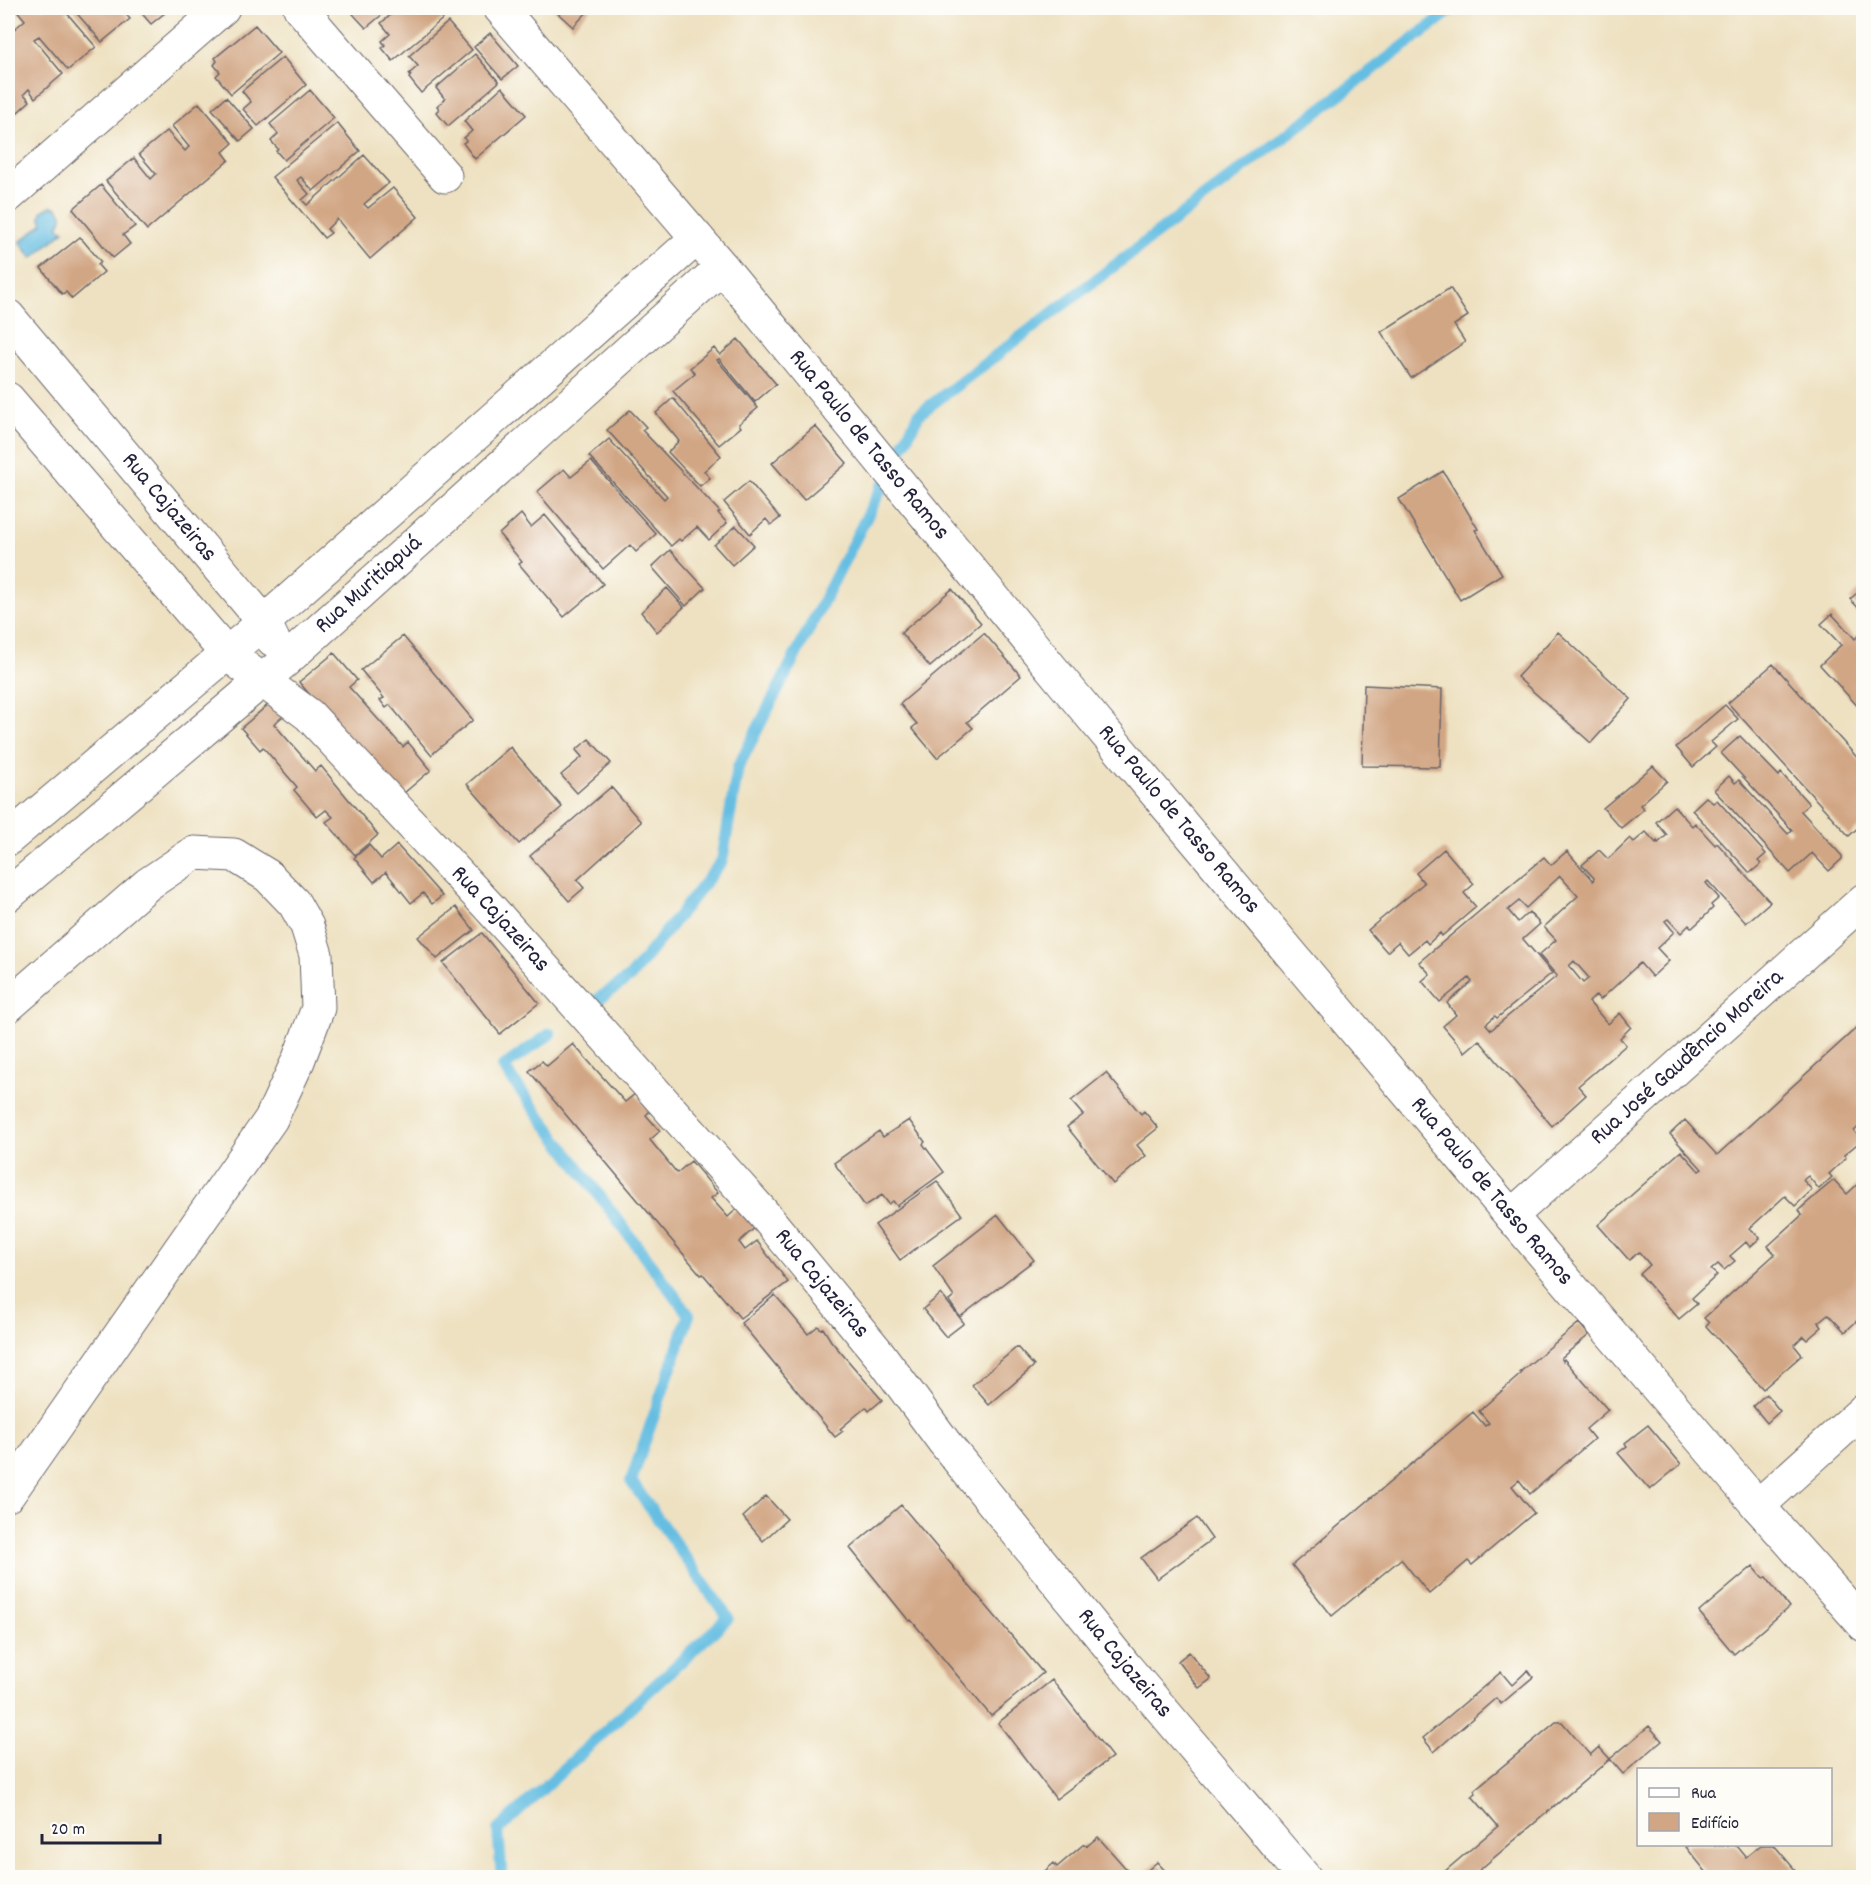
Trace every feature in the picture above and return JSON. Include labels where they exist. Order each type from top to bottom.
[{"type":"street","points":[[8,196],[223,8]]},
{"type":"street","points":[[300,8],[445,176]]},
{"type":"street","name":"Rua Paulo de Tasso Ramos","points":[[500,8],[697,237],[1066,686],[1511,1216],[1758,1506],[1863,1625]]},
{"type":"street","name":"Rua Muritiapuá","points":[[8,839],[264,622],[697,237]]},
{"type":"street","name":"Rua Muritiapuá","points":[[8,895],[273,671],[722,267]]},
{"type":"street","name":"Rua Cajazeiras","points":[[8,316],[264,622],[273,671],[309,715],[490,908],[762,1212],[879,1354],[944,1442],[1125,1666],[1305,1878]]},
{"type":"street","name":"Rua Cajazeiras","points":[[8,399],[227,654],[273,671]]},
{"type":"street","points":[[8,1006],[148,884],[194,854],[234,855],[268,876],[294,903],[307,926],[316,955],[318,1008],[298,1061],[271,1119],[8,1495]]},
{"type":"street","name":"Rua José Gaudêncio Moreira","points":[[1511,1216],[1863,900]]},
{"type":"street","points":[[1758,1506],[1863,1410]]},
{"type":"water","points":[[51,206],[62,213],[58,226],[64,231],[32,258],[20,242],[43,223],[42,211]]},
{"type":"building","points":[[15,8],[71,8],[66,12],[96,47],[68,70],[39,36],[34,39],[63,74],[35,98],[29,89],[24,94],[30,101],[8,121],[8,30],[10,33],[25,20]]},
{"type":"building","points":[[72,8],[120,8],[130,19],[102,42]]},
{"type":"building","points":[[137,8],[171,8],[151,24]]},
{"type":"building","points":[[356,8],[390,8],[366,28],[353,14]]},
{"type":"building","points":[[399,8],[436,8],[445,17],[393,61],[382,48],[385,45],[382,41],[390,34],[381,23]]},
{"type":"building","points":[[552,8],[591,8],[573,27]]},
{"type":"building","points":[[448,22],[472,50],[421,93],[409,78],[411,75],[409,74],[418,66],[409,56]]},
{"type":"building","points":[[255,25],[279,53],[231,94],[216,76],[220,72],[214,65],[217,61],[215,58]]},
{"type":"building","points":[[490,33],[518,66],[502,79],[474,47]]},
{"type":"building","points":[[475,54],[499,82],[448,126],[436,112],[439,109],[437,106],[445,99],[436,88]]},
{"type":"building","points":[[283,57],[306,85],[258,126],[243,109],[251,102],[242,91]]},
{"type":"building","points":[[502,87],[526,115],[475,159],[463,143],[466,141],[464,138],[472,131],[464,121]]},
{"type":"building","points":[[310,90],[334,118],[284,160],[271,141],[278,134],[270,124]]},
{"type":"building","points":[[226,97],[254,129],[240,141],[212,109]]},
{"type":"building","points":[[199,103],[233,143],[223,152],[229,160],[147,230],[106,181],[134,158],[151,179],[156,174],[139,154],[167,131],[185,151],[189,147],[172,126]]},
{"type":"building","points":[[337,123],[360,151],[313,191],[301,177],[297,180],[309,194],[302,200],[307,205],[364,155],[389,183],[364,204],[368,208],[393,188],[418,217],[370,259],[337,219],[327,229],[331,233],[324,238],[272,177]]},
{"type":"building","points":[[101,185],[135,226],[123,235],[130,244],[113,258],[73,209]]},
{"type":"building","points":[[80,237],[101,262],[98,265],[104,272],[72,299],[66,292],[62,294],[41,268]]},
{"type":"building","points":[[1450,288],[1468,316],[1454,325],[1465,342],[1411,378],[1381,332]]},
{"type":"building","points":[[738,339],[776,384],[755,402],[719,359],[717,360],[758,408],[739,424],[741,427],[719,445],[673,391],[695,373],[690,368],[714,348],[720,355]]},
{"type":"building","points":[[673,398],[721,456],[704,471],[710,478],[700,486],[668,452],[679,441],[656,413]]},
{"type":"building","points":[[630,410],[646,427],[642,430],[720,512],[718,513],[727,523],[709,540],[697,527],[681,541],[679,539],[671,546],[589,456],[609,439],[664,499],[667,496],[607,430]]},
{"type":"building","points":[[815,426],[847,463],[804,500],[772,463]]},
{"type":"building","points":[[591,461],[656,534],[636,552],[630,545],[603,569],[537,492],[564,469],[571,477]]},
{"type":"building","points":[[1443,471],[1502,574],[1460,600],[1399,499]]},
{"type":"building","points":[[749,481],[780,518],[771,525],[766,519],[750,534],[724,502]]},
{"type":"building","points":[[521,514],[531,527],[545,515],[603,584],[564,617],[519,564],[522,562],[499,534]]},
{"type":"building","points":[[736,526],[754,545],[732,565],[714,545]]},
{"type":"building","points":[[670,550],[705,588],[686,606],[652,567]]},
{"type":"building","points":[[667,588],[684,607],[657,632],[641,612]]},
{"type":"building","points":[[1863,588],[1863,610],[1862,612],[1850,599]]},
{"type":"building","points":[[952,589],[981,623],[930,667],[901,633]]},
{"type":"building","points":[[1832,614],[1855,639],[1863,631],[1863,712],[1820,665],[1841,645],[1821,624]]},
{"type":"building","points":[[1558,632],[1631,699],[1591,743],[1517,677]]},
{"type":"building","points":[[984,633],[1021,676],[967,722],[973,728],[937,758],[912,728],[917,724],[900,704]]},
{"type":"building","points":[[403,636],[473,720],[431,755],[390,705],[386,708],[380,700],[384,698],[361,670]]},
{"type":"building","points":[[334,653],[357,680],[349,687],[403,747],[408,742],[431,770],[397,799],[308,697],[310,695],[299,682]]},
{"type":"building","points":[[1773,664],[1863,764],[1863,826],[1862,824],[1849,836],[1728,703]]},
{"type":"building","points":[[1364,685],[1442,689],[1440,767],[1362,766]]},
{"type":"building","points":[[269,704],[283,716],[274,724],[315,771],[321,766],[378,835],[355,855],[326,822],[333,817],[326,810],[317,817],[294,790],[297,787],[263,747],[260,750],[241,728]]},
{"type":"building","points":[[1725,705],[1738,719],[1711,742],[1716,747],[1693,767],[1676,747]]},
{"type":"building","points":[[1740,736],[1779,776],[1781,773],[1809,804],[1801,811],[1842,856],[1842,859],[1829,871],[1812,853],[1790,873],[1714,790],[1729,776],[1735,783],[1739,780],[1788,834],[1792,830],[1721,753]]},
{"type":"building","points":[[589,739],[611,763],[577,793],[561,775],[582,757],[576,750]]},
{"type":"building","points":[[510,747],[562,807],[519,844],[467,784]]},
{"type":"building","points":[[1653,766],[1667,781],[1640,805],[1644,809],[1621,828],[1603,808]]},
{"type":"building","points":[[611,787],[641,822],[577,880],[584,888],[569,901],[530,856]]},
{"type":"building","points":[[1706,797],[1713,803],[1717,800],[1766,854],[1758,861],[1761,864],[1750,873],[1692,810]]},
{"type":"building","points":[[1674,806],[1692,826],[1695,823],[1715,845],[1717,843],[1770,902],[1746,923],[1708,881],[1706,883],[1719,898],[1711,905],[1713,908],[1703,918],[1692,928],[1689,925],[1681,933],[1668,919],[1665,921],[1674,932],[1657,948],[1669,961],[1652,977],[1640,963],[1600,1000],[1596,995],[1589,1002],[1608,1024],[1620,1013],[1631,1027],[1620,1038],[1626,1045],[1578,1086],[1586,1095],[1552,1126],[1479,1040],[1465,1052],[1443,1026],[1456,1015],[1447,1003],[1472,982],[1469,978],[1440,1002],[1422,981],[1430,974],[1419,962],[1544,857],[1551,865],[1567,851],[1593,881],[1594,878],[1582,865],[1599,850],[1608,859],[1630,838],[1634,842],[1646,832],[1658,843],[1667,835],[1656,822]],"holes":[[[1560,876],[1578,896],[1544,927],[1556,940],[1539,955],[1557,976],[1491,1030],[1486,1024],[1495,1016],[1497,1018],[1552,973],[1523,939],[1540,924],[1529,912],[1518,922],[1508,910],[1519,901],[1526,908]],[[1574,961],[1589,978],[1583,983],[1569,966]]]},
{"type":"building","points":[[369,845],[381,859],[397,845],[442,896],[432,904],[423,893],[411,903],[386,872],[374,882],[354,858]]},
{"type":"building","points":[[1444,849],[1474,884],[1464,893],[1476,907],[1442,936],[1440,933],[1428,944],[1425,940],[1408,954],[1398,942],[1387,952],[1368,930],[1424,883],[1416,873]]},
{"type":"building","points":[[456,907],[474,930],[437,959],[418,937]]},
{"type":"building","points":[[482,933],[539,1003],[500,1034],[443,963]]},
{"type":"building","points":[[1863,1022],[1863,1123],[1854,1131],[1862,1140],[1844,1155],[1846,1158],[1829,1174],[1832,1177],[1819,1189],[1808,1176],[1803,1180],[1812,1190],[1795,1206],[1785,1196],[1750,1228],[1760,1238],[1750,1247],[1746,1242],[1730,1256],[1735,1261],[1724,1270],[1718,1264],[1711,1270],[1717,1275],[1692,1298],[1697,1304],[1679,1319],[1640,1274],[1650,1265],[1639,1252],[1629,1260],[1598,1225],[1681,1151],[1699,1171],[1702,1169],[1670,1134],[1685,1120],[1717,1155]]},
{"type":"building","points":[[573,1044],[625,1102],[635,1094],[650,1111],[646,1115],[660,1131],[650,1140],[677,1173],[691,1161],[718,1193],[711,1198],[728,1217],[741,1205],[758,1225],[739,1242],[745,1250],[757,1241],[788,1282],[740,1318],[529,1071],[542,1061],[547,1066]]},
{"type":"building","points":[[1106,1073],[1141,1114],[1144,1111],[1158,1128],[1137,1145],[1146,1156],[1113,1184],[1067,1127],[1083,1115],[1071,1101]]},
{"type":"building","points":[[909,1120],[944,1172],[897,1206],[893,1201],[889,1204],[882,1195],[865,1206],[834,1163],[879,1131],[883,1137]]},
{"type":"building","points":[[1863,1179],[1863,1315],[1845,1332],[1828,1314],[1818,1322],[1822,1327],[1807,1340],[1803,1336],[1794,1345],[1802,1355],[1763,1389],[1706,1326],[1709,1323],[1704,1318],[1775,1254],[1768,1246],[1802,1215],[1799,1210],[1816,1195],[1834,1180],[1847,1194]]},
{"type":"building","points":[[937,1181],[962,1215],[900,1260],[875,1225]]},
{"type":"building","points":[[998,1215],[1034,1260],[960,1317],[949,1301],[954,1297],[933,1266]]},
{"type":"building","points":[[941,1294],[964,1323],[946,1337],[923,1309]]},
{"type":"building","points":[[775,1295],[808,1334],[818,1326],[823,1328],[831,1341],[882,1400],[869,1411],[866,1407],[840,1429],[843,1431],[835,1437],[741,1323]]},
{"type":"building","points":[[1579,1323],[1589,1335],[1561,1358],[1608,1410],[1586,1429],[1594,1439],[1530,1494],[1519,1480],[1512,1486],[1534,1513],[1472,1565],[1468,1561],[1429,1594],[1401,1559],[1332,1616],[1292,1565],[1473,1412],[1485,1426],[1489,1423],[1479,1411],[1522,1373],[1520,1372]]},
{"type":"building","points":[[1017,1347],[1034,1366],[989,1405],[972,1385]]},
{"type":"building","points":[[1766,1394],[1780,1411],[1767,1423],[1753,1406]]},
{"type":"building","points":[[1648,1425],[1681,1464],[1650,1490],[1618,1453],[1627,1446],[1625,1443]]},
{"type":"building","points":[[766,1496],[787,1519],[763,1541],[743,1517]]},
{"type":"building","points":[[901,1505],[1043,1673],[991,1716],[850,1548]]},
{"type":"building","points":[[1197,1518],[1212,1539],[1157,1579],[1141,1558]]},
{"type":"building","points":[[1753,1566],[1763,1578],[1766,1577],[1789,1607],[1734,1654],[1699,1612]]},
{"type":"building","points":[[1189,1652],[1211,1679],[1199,1688],[1178,1661]]},
{"type":"building","points":[[1528,1670],[1533,1677],[1501,1704],[1496,1698],[1434,1752],[1423,1738],[1501,1672],[1512,1685]]},
{"type":"building","points":[[1052,1680],[1112,1757],[1056,1799],[998,1723]]},
{"type":"building","points":[[1556,1722],[1562,1722],[1590,1755],[1599,1747],[1610,1759],[1470,1878],[1437,1878],[1498,1826],[1472,1796],[1476,1793],[1474,1790]]},
{"type":"building","points":[[1649,1726],[1662,1741],[1623,1774],[1610,1759]]},
{"type":"building","points":[[1098,1837],[1130,1873],[1125,1878],[1037,1878],[1054,1863],[1057,1867],[1084,1844],[1087,1846]]},
{"type":"building","points":[[1737,1846],[1746,1857],[1760,1846],[1775,1846],[1802,1878],[1711,1878],[1686,1847]]},
{"type":"building","points":[[1157,1862],[1170,1876],[1168,1878],[1139,1878]]},
{"type":"waterway","points":[[901,449],[919,414],[1454,8]]},
{"type":"waterway","points":[[597,1000],[630,977],[722,861],[738,767],[883,485]]},
{"type":"waterway","points":[[502,1878],[498,1830],[728,1618],[631,1481],[689,1315],[503,1067],[550,1034]]}]
